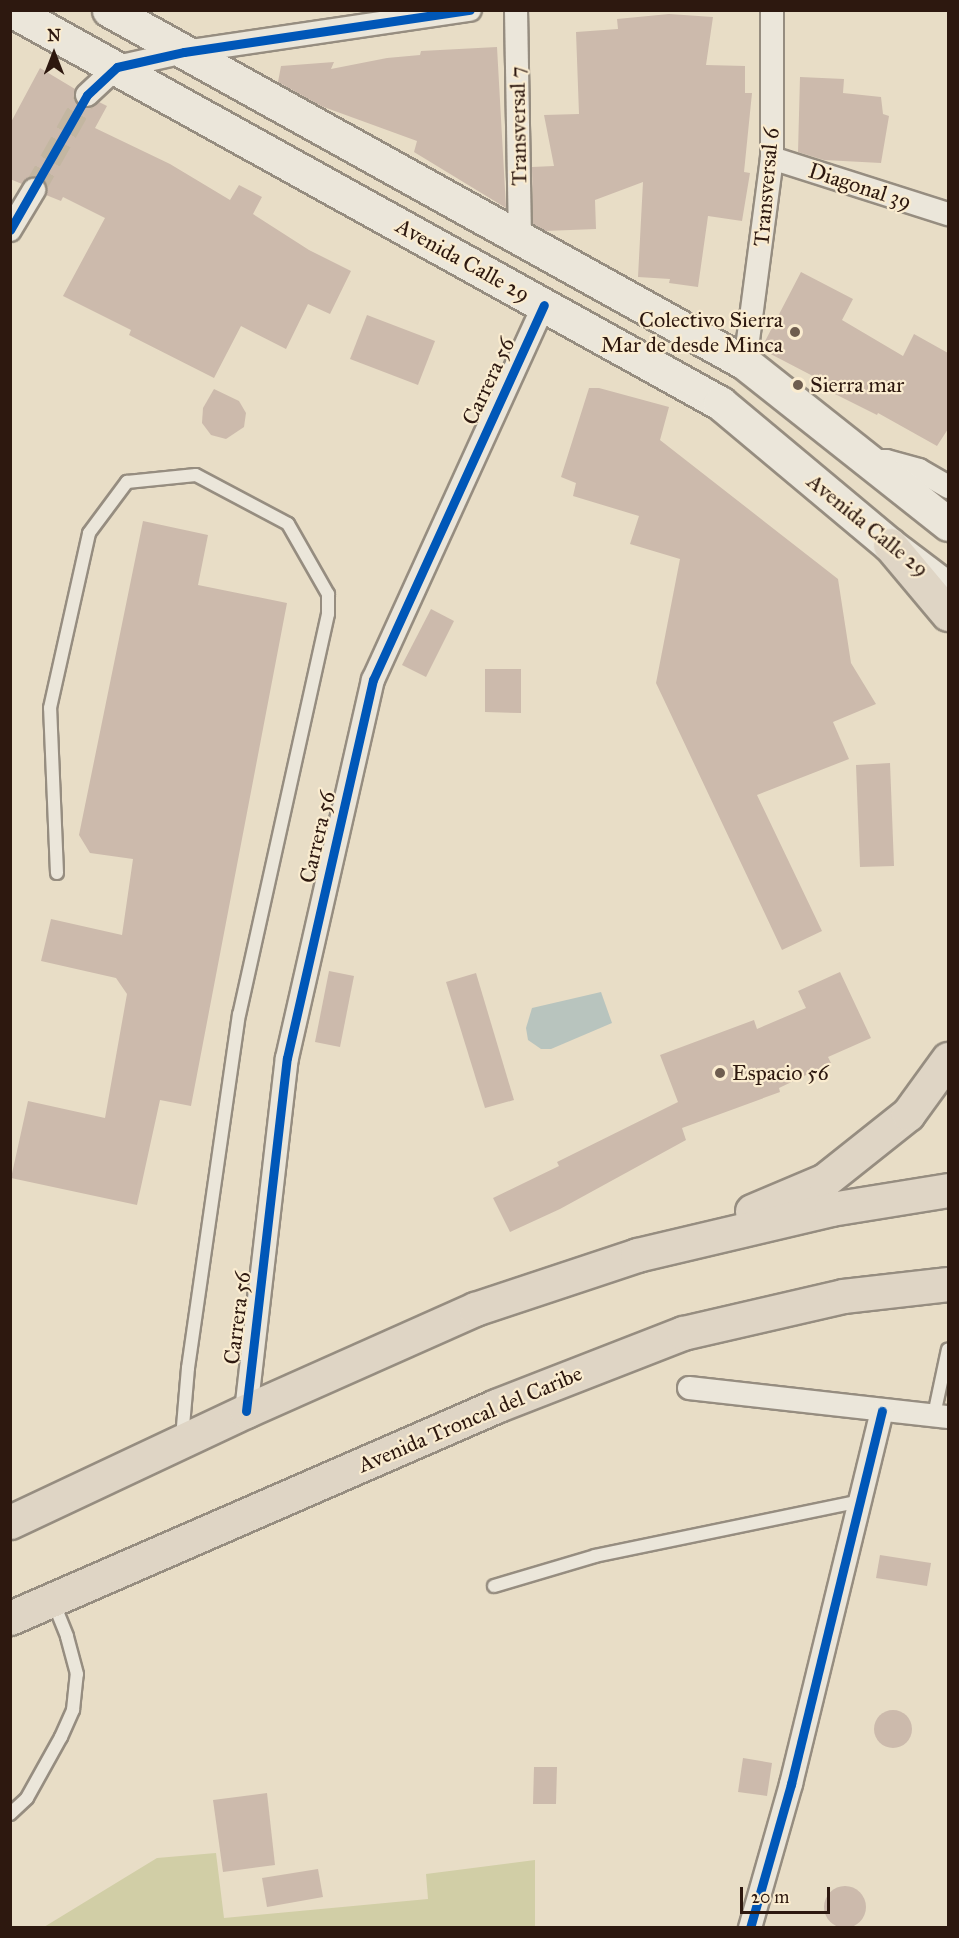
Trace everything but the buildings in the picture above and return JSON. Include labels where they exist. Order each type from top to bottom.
[{"type":"highway","points":[[890,545],[948,614]]},
{"type":"highway","points":[[10,1522],[475,1308],[637,1255],[728,1221],[825,1180],[908,1114],[948,1059]]},
{"type":"highway","points":[[637,1255],[831,1209],[948,1190]]},
{"type":"highway","name":"Avenida Troncal del Caribe","points":[[10,1618],[496,1406],[682,1333],[843,1296],[948,1284]]},
{"type":"main road","name":"Avenida Calle 29","points":[[11,10],[720,404],[890,545],[948,589]]},
{"type":"main road","name":"Avenida Calle 29","points":[[109,10],[520,241],[745,363],[948,524]]},
{"type":"street","points":[[87,95],[117,67],[183,52],[470,10]]},
{"type":"street","name":"Transversal 7","points":[[516,10],[520,241]]},
{"type":"street","name":"Transversal 6","points":[[745,363],[772,158],[772,10]]},
{"type":"street","name":"Diagonal 39","points":[[772,158],[948,214]]},
{"type":"street","points":[[10,230],[34,190]]},
{"type":"street","name":"Carrera 56","points":[[246,1412],[287,1058],[373,680],[544,305]]},
{"type":"street","points":[[869,461],[886,461],[919,470],[948,487]]},
{"type":"street","points":[[689,1388],[941,1416]]},
{"type":"street","points":[[750,1928],[791,1784],[882,1411]]},
{"type":"lane","points":[[57,873],[50,708],[89,533],[127,482],[196,475],[288,524],[328,594],[328,614],[239,1014],[188,1368],[182,1442]]},
{"type":"lane","points":[[941,1416],[948,1349]]},
{"type":"lane","points":[[494,1586],[595,1556],[860,1501]]},
{"type":"lane","points":[[10,1814],[27,1798],[61,1737],[73,1710],[77,1674],[67,1636],[52,1600]]},
{"type":"shaded area","points":[[601,992],[612,1023],[551,1049],[541,1049],[528,1040],[526,1028],[532,1008]]},
{"type":"shaded area","points":[[216,1853],[224,1918],[428,1899],[426,1874],[535,1860],[535,1927],[44,1927],[157,1858]]},
{"type":"tunnel","points":[[34,190],[87,95]]},
{"type":"cycle path","points":[[10,230],[87,95],[117,67],[184,52],[470,10]]},
{"type":"cycle path","points":[[246,1411],[287,1058],[373,680],[544,305]]},
{"type":"cycle path","points":[[750,1928],[791,1784],[882,1411]]},
{"type":"place","name":"Colectivo Sierra Mar de desde Minca","points":[[795,332]]},
{"type":"place","name":"Sierra mar","points":[[798,385]]},
{"type":"place","name":"Espacio 56","points":[[720,1073]]}]
